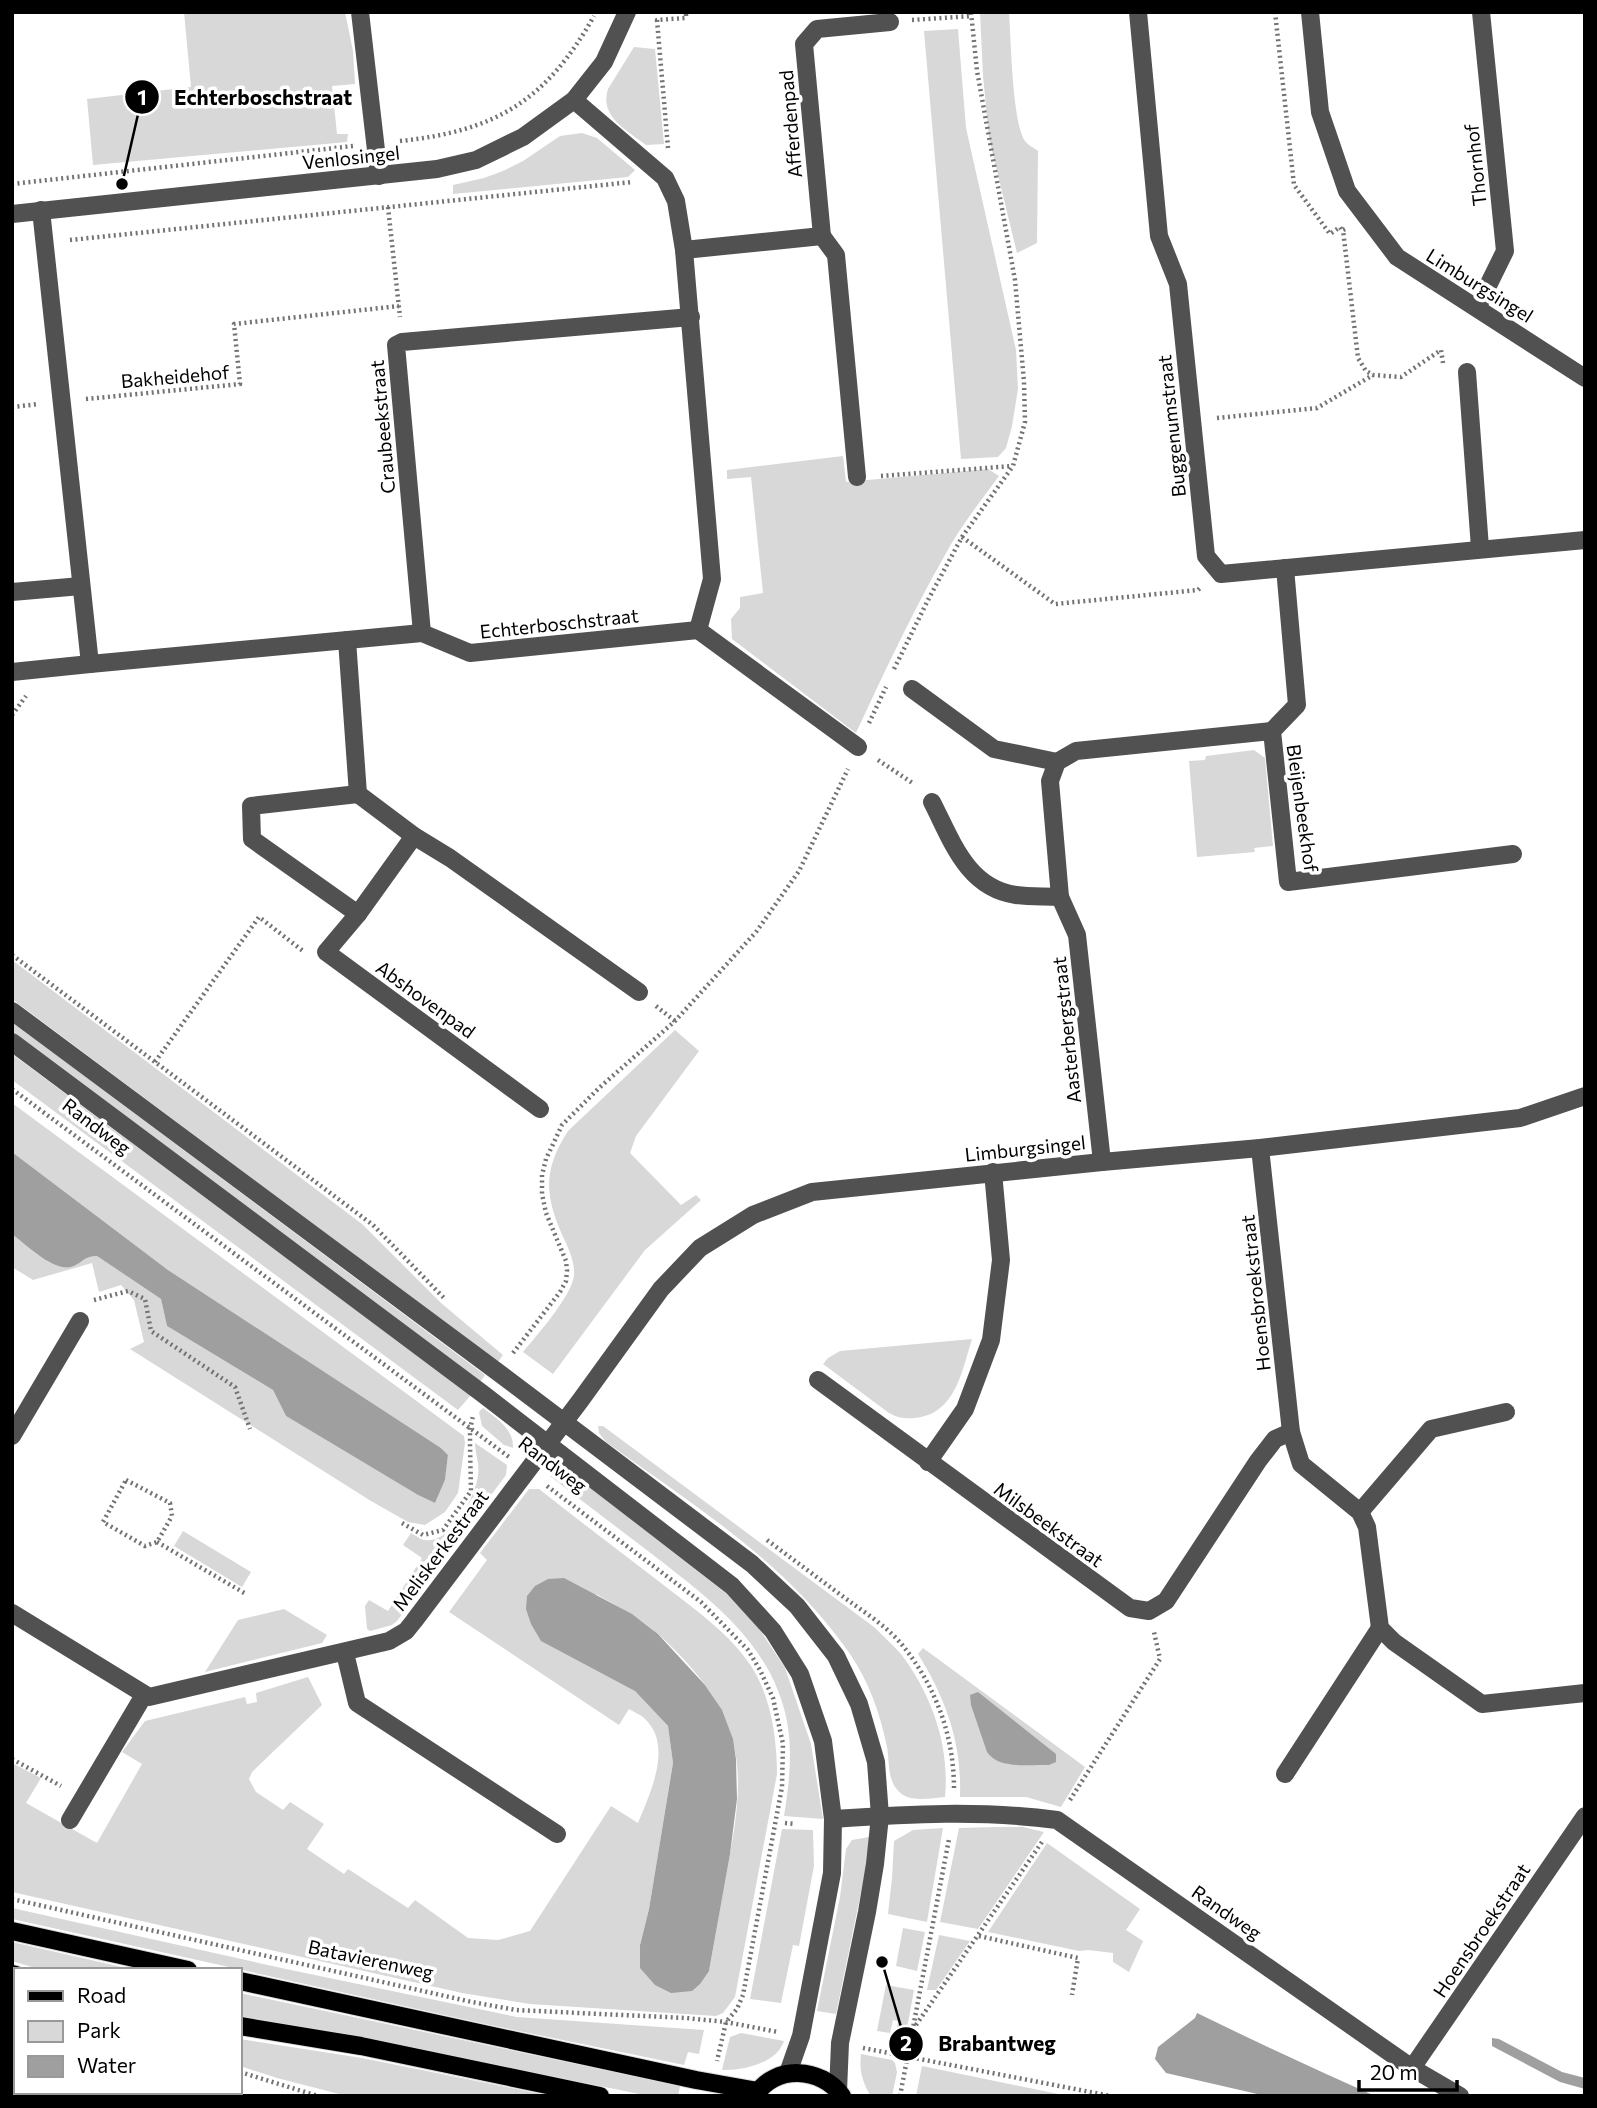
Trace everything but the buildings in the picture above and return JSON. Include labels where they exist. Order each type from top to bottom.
[{"type":"main road","points":[[12,1931],[179,1968]]},
{"type":"main road","points":[[242,1981],[757,2093],[766,2083],[788,2073],[807,2073],[824,2079],[840,2093]]},
{"type":"main road","points":[[242,2026],[361,2046],[600,2096]]},
{"type":"street","points":[[360,12],[379,176]]},
{"type":"street","name":"Venlosingel","points":[[12,214],[379,176],[437,169],[476,160],[523,137],[574,100],[604,62],[627,12]]},
{"type":"street","name":"Buggenumstraat","points":[[1138,12],[1159,236],[1178,284],[1206,556],[1221,574]]},
{"type":"street","name":"Limburgsingel","points":[[1310,12],[1320,112],[1347,191],[1364,215],[1397,257],[1585,378]]},
{"type":"street","name":"Thornhof","points":[[1477,308],[1505,251],[1481,12]]},
{"type":"street","name":"Afferdenpad","points":[[822,236],[804,44],[817,29],[890,22]]},
{"type":"street","points":[[574,100],[666,178],[676,201],[691,317],[712,579],[698,630],[858,747]]},
{"type":"street","points":[[41,210],[90,664]]},
{"type":"street","points":[[684,250],[822,236],[836,255],[857,477]]},
{"type":"street","name":"Craubeekstraat","points":[[422,633],[396,345],[402,342],[691,317]]},
{"type":"street","points":[[1467,372],[1480,548]]},
{"type":"street","points":[[1221,574],[1585,540]]},
{"type":"street","name":"Bleijenbeekhof","points":[[1285,568],[1297,705],[1272,731],[1288,882],[1513,854]]},
{"type":"street","points":[[12,593],[81,586]]},
{"type":"street","name":"Echterboschstraat","points":[[12,672],[422,633],[470,653],[698,630]]},
{"type":"street","points":[[347,640],[358,794]]},
{"type":"street","points":[[912,689],[993,749],[1057,762],[1076,751],[1272,731]]},
{"type":"street","name":"Aasterbergstraat","points":[[1057,762],[1050,782],[1060,897],[1077,935],[1101,1162]]},
{"type":"street","points":[[358,914],[252,839],[251,806],[358,794],[639,992]]},
{"type":"street","points":[[932,802],[962,863],[982,883],[1014,895],[1060,897]]},
{"type":"street","points":[[326,952],[358,914],[414,836]]},
{"type":"street","name":"Abshovenpad","points":[[326,952],[540,1109]]},
{"type":"street","name":"Randweg","points":[[12,1011],[752,1564],[797,1606],[836,1656],[859,1704],[876,1762],[880,1816],[876,1864],[840,2043],[840,2093]]},
{"type":"street","name":"Randweg","points":[[12,1042],[483,1394],[732,1586],[773,1632],[800,1674],[823,1741],[834,1819],[832,1873],[801,2036],[788,2073]]},
{"type":"street","name":"Limburgsingel","points":[[563,1423],[661,1289],[700,1248],[753,1214],[812,1192],[993,1172],[1260,1148],[1520,1118],[1585,1096]]},
{"type":"street","name":"Hoensbroekstraat","points":[[1260,1148],[1291,1432],[1301,1464],[1360,1512]]},
{"type":"street","points":[[928,1462],[965,1409],[991,1340],[1001,1260],[993,1172]]},
{"type":"street","points":[[12,1436],[80,1321]]},
{"type":"street","name":"Milsbeekstraat","points":[[818,1380],[1130,1608],[1149,1611]]},
{"type":"street","points":[[1506,1412],[1431,1429],[1360,1512],[1367,1527],[1380,1628],[1394,1642],[1482,1704],[1585,1693]]},
{"type":"street","name":"Randweg","points":[[548,1444],[563,1423]]},
{"type":"street","points":[[1149,1611],[1166,1601],[1275,1439],[1291,1432]]},
{"type":"street","name":"Meliskerkestraat","points":[[144,1695],[149,1697],[345,1653],[388,1641],[406,1630],[548,1444]]},
{"type":"street","points":[[12,1613],[144,1695],[71,1820]]},
{"type":"street","points":[[1285,1774],[1380,1628]]},
{"type":"street","points":[[345,1653],[357,1703],[557,1834]]},
{"type":"street","name":"Randweg","points":[[834,1819],[954,1813],[1018,1815],[1057,1820],[1412,2068],[1460,2096]]},
{"type":"street","name":"Hoensbroekstraat","points":[[1412,2068],[1585,1816]]},
{"type":"path","name":"Venlosingel","points":[[12,184],[434,138],[462,131],[506,113],[545,85],[578,46],[596,12]]},
{"type":"path","points":[[1275,12],[1294,185],[1330,234],[1340,227],[1343,230]]},
{"type":"path","points":[[890,22],[971,16]]},
{"type":"path","points":[[388,207],[402,342]]},
{"type":"path","points":[[1343,230],[1364,215]]},
{"type":"path","points":[[1343,230],[1358,358],[1366,371],[1402,377],[1441,350],[1445,373],[1467,372]]},
{"type":"path","name":"Bakheidehof","points":[[12,407],[240,384],[234,324],[399,306]]},
{"type":"path","points":[[1192,420],[1317,408],[1373,374]]},
{"type":"path","points":[[857,477],[1013,466]]},
{"type":"path","points":[[962,537],[1055,604],[1198,590],[1221,574]]},
{"type":"path","points":[[858,747],[911,781],[932,802]]},
{"type":"path","points":[[155,1062],[259,917],[308,954],[326,952]]},
{"type":"path","points":[[12,956],[373,1225],[447,1300]]},
{"type":"path","name":"Randweg","points":[[12,1089],[701,1602],[748,1650],[773,1698],[783,1744],[782,1787],[743,1995],[726,2022]]},
{"type":"path","points":[[80,1321],[92,1301],[128,1291],[145,1299],[151,1331],[234,1387],[250,1429]]},
{"type":"path","points":[[504,1346],[523,1360]]},
{"type":"path","points":[[499,1373],[513,1353]]},
{"type":"path","points":[[402,1523],[423,1535],[443,1530],[471,1491],[470,1429],[477,1403],[483,1394]]},
{"type":"path","points":[[157,1542],[172,1516],[170,1503],[126,1480],[103,1522],[145,1545],[157,1542],[246,1594]]},
{"type":"path","points":[[767,1540],[877,1622],[901,1644],[928,1683],[944,1720],[954,1766],[954,1813],[900,2096]]},
{"type":"path","points":[[913,2029],[1057,1820],[1160,1659],[1149,1611]]},
{"type":"path","points":[[12,1759],[83,1798]]},
{"type":"path","points":[[785,1823],[795,1824]]},
{"type":"path","name":"Batavierenweg","points":[[12,1899],[516,2010],[726,2022]]},
{"type":"path","points":[[979,1936],[1077,1958],[1072,1995]]},
{"type":"path","points":[[908,2056],[1111,2096]]},
{"type":"path","points":[[242,2073],[318,2096]]},
{"type":"green space","points":[[184,12],[345,12],[353,51],[355,84],[332,86],[337,134],[348,134],[347,142],[93,165],[87,99],[191,87]]},
{"type":"green space","points":[[980,12],[1009,12],[1017,116],[1025,141],[1038,151],[1037,243],[1017,253],[989,138]]},
{"type":"green space","points":[[958,29],[966,128],[1016,350],[1018,389],[1006,448],[998,457],[961,459],[924,31]]},
{"type":"green space","points":[[634,47],[655,49],[664,144],[646,145],[623,128],[607,107],[608,89]]},
{"type":"green space","points":[[582,133],[597,138],[635,170],[628,177],[453,194],[453,185],[503,171],[560,136]]},
{"type":"green space","points":[[843,456],[846,482],[988,469],[999,476],[945,555],[856,733],[732,639],[731,619],[740,608],[740,597],[763,593],[751,477],[727,479],[727,470]]},
{"type":"green space","points":[[1254,750],[1265,758],[1273,846],[1254,848],[1255,852],[1197,857],[1189,761]]},
{"type":"green space","points":[[12,960],[362,1224],[441,1303],[503,1355],[498,1362],[12,999]]},
{"type":"green space","points":[[12,1022],[485,1375],[480,1382],[12,1032]]},
{"type":"green space","points":[[675,1030],[699,1051],[636,1136],[630,1153],[681,1205],[696,1195],[701,1200],[645,1250],[553,1374],[523,1352],[561,1304],[574,1275],[571,1256],[550,1197],[550,1172],[554,1159],[568,1131]]},
{"type":"green space","points":[[12,1054],[471,1395],[458,1410],[12,1080]]},
{"type":"green space","points":[[12,1103],[464,1436],[458,1493],[445,1512],[425,1525],[408,1522],[130,1349],[144,1342],[134,1300],[121,1285],[99,1292],[92,1263],[33,1280],[12,1267],[12,1234],[56,1266],[71,1267],[97,1256],[161,1299],[167,1326],[273,1390],[286,1416],[435,1503],[445,1480],[448,1455],[441,1448],[168,1270],[12,1152]]},
{"type":"green space","points":[[972,1339],[960,1377],[948,1399],[929,1415],[915,1418],[902,1418],[889,1413],[823,1364],[840,1351]]},
{"type":"green space","points":[[483,1408],[511,1435],[513,1448],[504,1445],[482,1426],[479,1412]]},
{"type":"green space","points":[[598,1426],[603,1426],[874,1627],[898,1651],[922,1686],[936,1722],[945,1759],[945,1797],[913,1798],[903,1795],[895,1786],[890,1775],[881,1722],[863,1676],[825,1621],[798,1591],[705,1513],[606,1442],[599,1433]]},
{"type":"green space","points":[[475,1443],[507,1465],[506,1475],[397,1621],[370,1631],[367,1629],[365,1606],[369,1600],[388,1611],[422,1558],[403,1545],[411,1533],[423,1540],[435,1539],[453,1527],[461,1517],[473,1495],[478,1475]]},
{"type":"green space","points":[[563,1475],[579,1479],[727,1594],[758,1627],[785,1668],[811,1744],[823,1819],[784,1816],[790,1760],[789,1732],[783,1705],[773,1680],[746,1637],[689,1583],[550,1476]]},
{"type":"green space","points":[[529,1489],[539,1489],[708,1620],[742,1653],[758,1678],[772,1718],[777,1774],[735,1997],[723,2013],[716,2016],[530,2004],[462,1993],[12,1892],[12,1763],[41,1778],[26,1803],[97,1843],[142,1764],[122,1752],[145,1721],[245,1697],[247,1704],[257,1702],[256,1693],[308,1677],[322,1705],[252,1772],[249,1779],[256,1792],[283,1810],[290,1802],[324,1824],[307,1849],[344,1874],[348,1869],[408,1908],[415,1900],[468,1938],[498,1940],[530,1931],[611,1806],[638,1823],[657,1769],[657,1742],[653,1729],[641,1715],[629,1709],[619,1725],[449,1612],[487,1560],[480,1553]],"holes":[[[596,1594],[651,1628],[681,1656],[712,1695],[732,1738],[738,1772],[737,1807],[709,1971],[640,1944],[649,1909],[673,1763],[668,1726],[635,1691]]]},
{"type":"green space","points":[[183,1531],[251,1572],[242,1587],[174,1546]]},
{"type":"green space","points":[[284,1609],[327,1635],[322,1643],[205,1672],[238,1620]]},
{"type":"green space","points":[[923,1648],[1085,1767],[1061,1807],[1026,1797],[960,1797],[955,1740],[937,1688],[918,1654]]},
{"type":"green space","points":[[1023,1827],[1044,1832],[978,1929],[940,1922],[959,1828]]},
{"type":"green space","points":[[943,1828],[927,1922],[888,1914],[894,1841],[913,1830]]},
{"type":"green space","points":[[782,1829],[813,1830],[814,1866],[799,1946],[793,1945],[781,2003],[750,1999]]},
{"type":"green space","points":[[869,1837],[867,1863],[836,2014],[817,2011],[840,1897],[846,1849],[852,1840]]},
{"type":"green space","points":[[1047,1843],[1140,1909],[1126,1930],[1143,1941],[1129,1972],[1113,1962],[1113,1953],[1079,1951],[988,1932]]},
{"type":"green space","points":[[12,1908],[517,2017],[704,2030],[699,2054],[688,2052],[684,2065],[12,1919]]},
{"type":"green space","points":[[903,1928],[925,1932],[917,1971],[896,1966]]},
{"type":"green space","points":[[939,1935],[970,1941],[936,1990],[927,1990]]},
{"type":"green space","points":[[12,1942],[126,1968],[35,1968],[12,1961]]},
{"type":"green space","points":[[886,1985],[914,1990],[906,2034],[896,2032],[898,2021],[893,2020],[890,2033],[877,2031]]},
{"type":"green space","points":[[242,1993],[680,2086],[678,2096],[649,2096],[360,2037],[242,2018]]},
{"type":"green space","points":[[741,2033],[784,2041],[780,2049],[767,2060],[740,2069],[722,2070],[730,2037]]},
{"type":"green space","points":[[242,2039],[362,2058],[551,2096],[347,2096],[242,2067]]},
{"type":"green space","points":[[861,2054],[892,2060],[895,2063],[897,2072],[892,2096],[870,2095],[862,2075]]},
{"type":"green space","points":[[922,2066],[1068,2096],[916,2096]]},
{"type":"water","points":[[12,1152],[168,1270],[441,1448],[448,1455],[445,1480],[435,1503],[286,1416],[273,1390],[167,1326],[161,1299],[97,1256],[71,1267],[57,1266],[12,1234]]},
{"type":"water","points":[[564,1578],[632,1614],[658,1634],[705,1685],[722,1710],[733,1739],[737,1799],[730,1854],[709,1971],[692,1991],[671,1993],[655,1985],[640,1968],[640,1945],[649,1909],[673,1763],[668,1726],[635,1691],[541,1641],[526,1609],[527,1596],[535,1586],[548,1579]]},
{"type":"water","points":[[978,1692],[1056,1754],[1056,1762],[1049,1765],[1015,1765],[992,1758],[987,1752],[971,1705],[970,1695]]},
{"type":"water","points":[[1197,2013],[1375,2096],[1266,2096],[1166,2073],[1155,2059],[1158,2047],[1195,2018]]},
{"type":"water","points":[[1492,2038],[1499,2039],[1562,2072],[1585,2078],[1585,2089],[1560,2082],[1492,2046]]},
{"type":"place","name":"Echterboschstraat","points":[[122,184]]},
{"type":"place","name":"Brabantweg","points":[[882,1962]]}]
